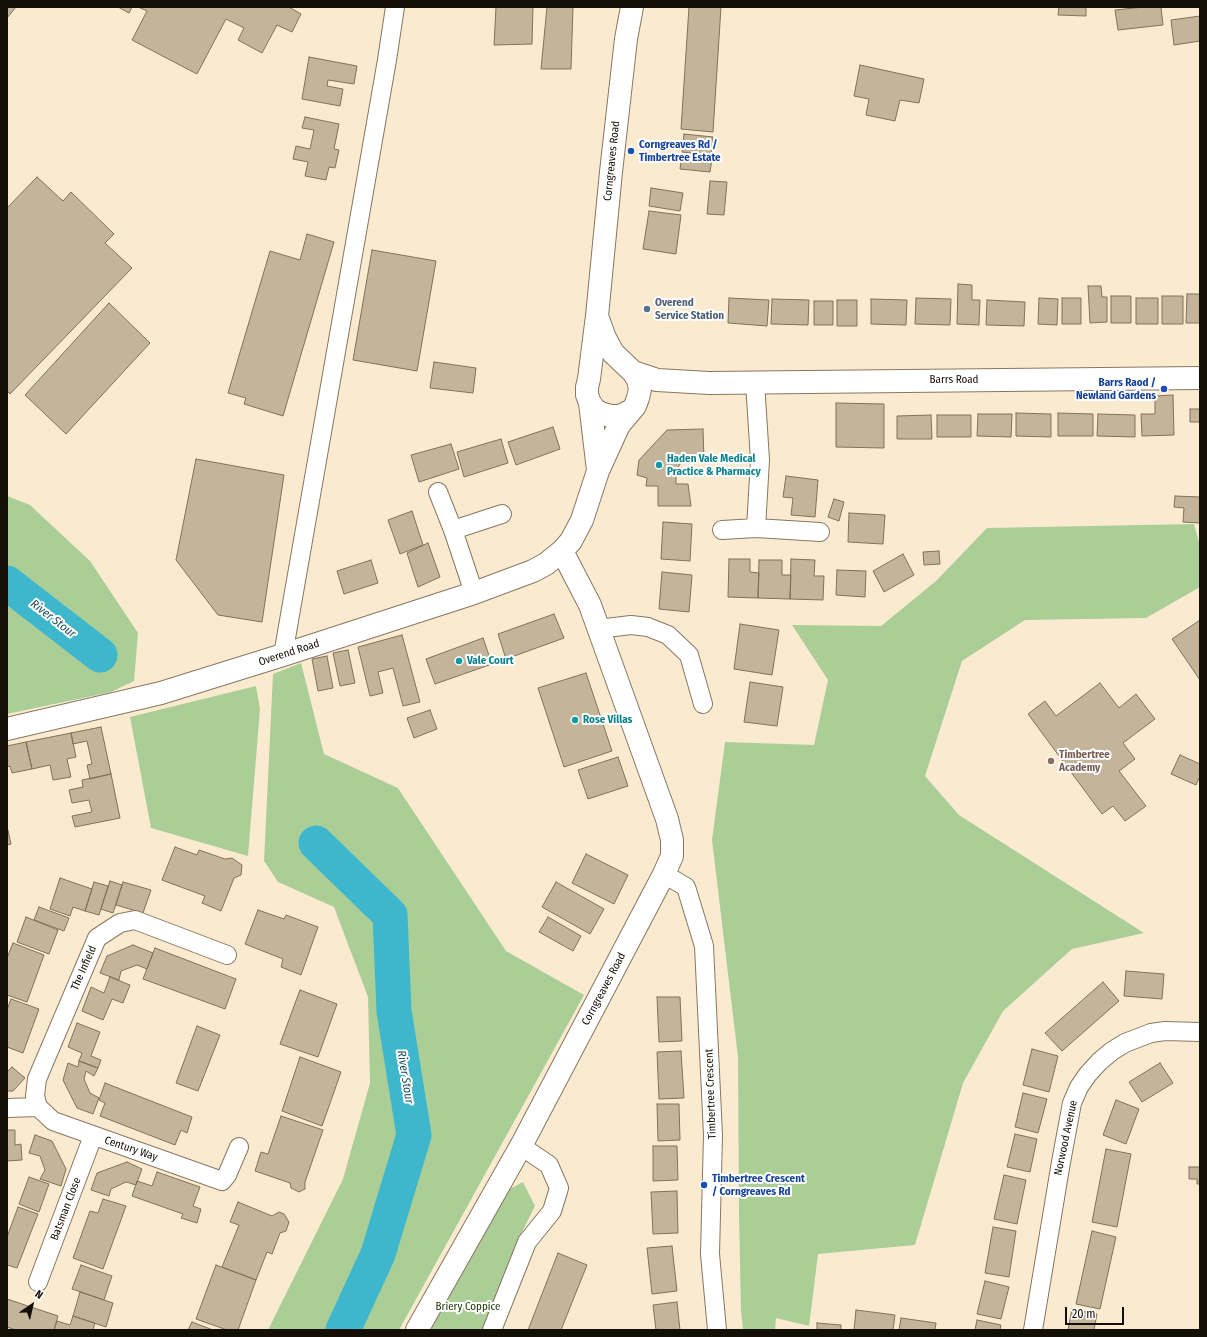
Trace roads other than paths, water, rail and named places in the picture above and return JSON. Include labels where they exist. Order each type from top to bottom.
[{"type":"street","points":[[283,655],[395,7]]},
{"type":"street","name":"Corngreaves Road","points":[[598,471],[590,403],[587,391],[597,316],[626,39],[632,7]]},
{"type":"street","name":"Corngreaves Road","points":[[418,1330],[521,1146],[664,874],[672,856],[672,840],[667,819],[590,605],[562,551],[571,540],[582,520],[598,471],[619,424],[638,398],[640,389],[638,380],[613,353],[597,316]]},
{"type":"street","points":[[589,379],[600,367],[608,364],[617,364],[629,369]]},
{"type":"street","name":"Barrs Road","points":[[629,369],[657,380],[709,383],[1200,378]]},
{"type":"street","points":[[755,382],[760,460],[756,528]]},
{"type":"street","name":"Barrs Road","points":[[631,409],[658,395],[709,383]]},
{"type":"street","points":[[590,403],[595,410],[602,414],[611,416],[620,416],[631,409]]},
{"type":"street","points":[[438,492],[453,530],[474,593]]},
{"type":"street","points":[[453,530],[502,514]]},
{"type":"street","points":[[722,530],[756,528],[820,532]]},
{"type":"street","name":"Overend Road","points":[[7,729],[161,693],[283,655],[474,593],[532,571],[546,564],[562,551]]},
{"type":"street","points":[[598,629],[631,626],[648,627],[668,635],[689,655],[703,704]]},
{"type":"street","name":"Timbertree Crescent","points":[[664,874],[686,887],[704,946],[713,1135],[710,1254],[717,1330]]},
{"type":"street","name":"The Infield","points":[[38,1107],[36,1096],[37,1079],[97,938],[120,923],[135,920],[227,955]]},
{"type":"street","name":"Norwood Avenue","points":[[1033,1330],[1060,1162],[1072,1103],[1079,1087],[1100,1061],[1112,1050],[1125,1043],[1151,1033],[1165,1031],[1200,1032]]},
{"type":"street","points":[[7,1108],[38,1107]]},
{"type":"street","name":"Century Way","points":[[38,1107],[53,1121],[222,1181],[227,1174],[239,1146]]},
{"type":"street","name":"Batsman Close","points":[[38,1282],[93,1136]]},
{"type":"street","points":[[492,1330],[527,1242],[552,1211],[559,1188],[549,1165],[521,1146]]},
{"type":"waterway","name":"River Stour","points":[[7,583],[100,655]]},
{"type":"waterway","name":"River Stour","points":[[316,843],[390,915],[394,1011],[414,1135],[378,1254],[343,1330]]},
{"type":"place","name":"Corngreaves Rd / Timbertree Estate","points":[[631,151]]},
{"type":"place","name":"Overend Service Station","points":[[647,309]]},
{"type":"place","name":"Barrs Raod / Newland Gardens","points":[[1164,389]]},
{"type":"place","name":"Haden Vale Medical Practice & Pharmacy","points":[[659,465]]},
{"type":"place","name":"Vale Court","points":[[459,661]]},
{"type":"place","name":"Rose Villas","points":[[575,720]]},
{"type":"place","name":"Timbertree Academy","points":[[1051,761]]},
{"type":"place","name":"Timbertree Crescent / Corngreaves Rd","points":[[704,1185]]},
{"type":"park label","name":"Briery Coppice","points":[[468,1307]]}]
